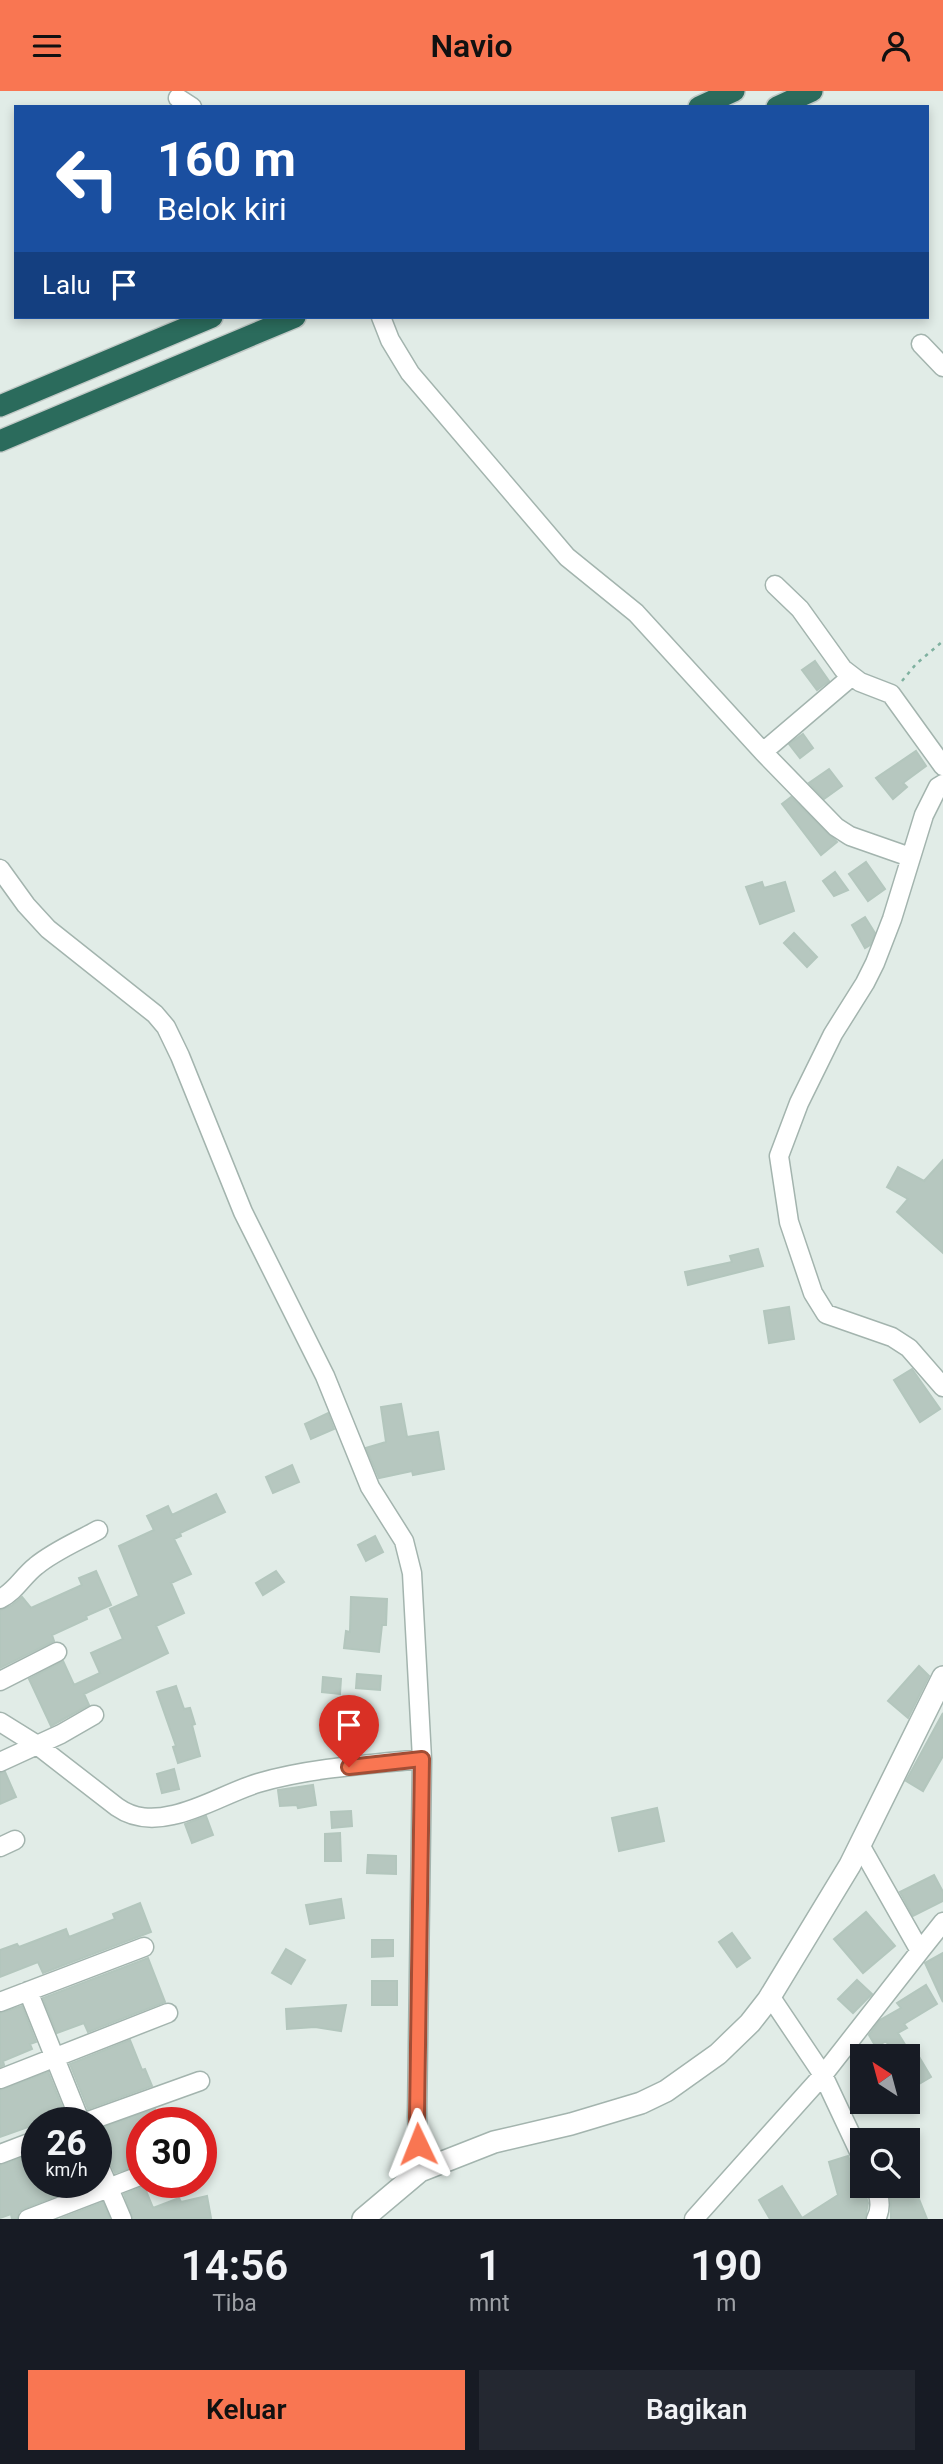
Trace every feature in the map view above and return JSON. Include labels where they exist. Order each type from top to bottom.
[{"type":"highway","points":[[703,105],[734,91]]},
{"type":"highway","points":[[781,105],[812,91]]},
{"type":"highway","points":[[0,406],[207,319]]},
{"type":"highway","points":[[0,441],[290,319]]},
{"type":"street","points":[[382,319],[390,340],[410,373],[567,557],[636,613],[763,752],[836,827],[850,836],[910,857]]},
{"type":"street","points":[[921,344],[943,367]]},
{"type":"street","points":[[775,585],[800,609],[851,677],[891,694],[943,765]]},
{"type":"street","points":[[763,752],[851,677]]},
{"type":"street","points":[[943,784],[938,787],[923,815],[892,919],[875,963],[833,1034],[799,1104],[779,1156],[789,1222],[813,1293],[825,1314],[892,1337],[909,1348],[943,1387]]},
{"type":"street","points":[[0,869],[26,905],[48,929],[155,1014],[166,1027],[243,1212],[324,1375],[370,1487],[404,1541],[412,1573],[422,1759],[417,2117],[420,2171]]},
{"type":"street","points":[[0,1599],[17,1588],[33,1567],[98,1530]]},
{"type":"street","points":[[0,1681],[57,1652]]},
{"type":"street","points":[[363,2219],[420,2171],[494,2142],[621,2110],[666,2091],[718,2054],[750,2023],[770,1996],[850,1865],[942,1684]]},
{"type":"street","points":[[0,1762],[94,1715]]},
{"type":"street","points":[[0,1722],[37,1745],[129,1815],[149,1818],[173,1815],[260,1783],[368,1764],[422,1759]]},
{"type":"street","points":[[860,1845],[920,1951]]},
{"type":"street","points":[[694,2219],[823,2075],[943,1921]]},
{"type":"street","points":[[0,2002],[144,1947]]},
{"type":"street","points":[[28,1991],[75,2107]]},
{"type":"street","points":[[770,1996],[823,2075],[850,2132]]},
{"type":"street","points":[[0,2079],[168,2013]]},
{"type":"street","points":[[112,2112],[200,2081]]},
{"type":"street","points":[[0,2154],[21,2146]]},
{"type":"street","points":[[112,2196],[122,2219]]},
{"type":"street","points":[[28,2219],[80,2198]]},
{"type":"street","points":[[876,2219],[880,2210],[879,2198]]},
{"type":"path","points":[[891,694],[916,664],[943,641]]},
{"type":"building","points":[[815,661],[829,681],[817,690],[802,670]]},
{"type":"building","points":[[803,734],[813,748],[800,758],[789,744]]},
{"type":"building","points":[[916,751],[926,766],[903,783],[907,787],[893,799],[876,778]]},
{"type":"building","points":[[829,769],[842,786],[824,799],[809,783]]},
{"type":"building","points":[[791,797],[837,842],[821,855],[782,804]]},
{"type":"building","points":[[866,862],[885,889],[868,901],[849,874]]},
{"type":"building","points":[[835,872],[848,890],[834,896],[823,881]]},
{"type":"building","points":[[762,882],[764,888],[785,882],[794,911],[760,924],[746,887]]},
{"type":"building","points":[[865,917],[875,933],[870,945],[865,948],[852,925]]},
{"type":"building","points":[[794,933],[817,957],[807,967],[784,943]]},
{"type":"building","points":[[943,1160],[943,1253],[897,1212],[908,1199],[887,1187],[898,1167],[924,1181]]},
{"type":"building","points":[[758,1249],[763,1266],[688,1285],[685,1272],[732,1262],[730,1256]]},
{"type":"building","points":[[789,1307],[794,1339],[769,1343],[764,1311]]},
{"type":"building","points":[[912,1369],[940,1409],[920,1422],[894,1380]]},
{"type":"building","points":[[401,1404],[407,1437],[438,1432],[444,1469],[413,1475],[412,1471],[379,1478],[366,1448],[386,1442],[381,1407]]},
{"type":"building","points":[[328,1413],[334,1429],[311,1439],[305,1424]]},
{"type":"building","points":[[292,1465],[299,1482],[273,1493],[266,1477]]},
{"type":"building","points":[[216,1494],[225,1512],[180,1533],[181,1536],[174,1539],[191,1574],[171,1583],[184,1613],[156,1626],[168,1653],[84,1694],[89,1705],[51,1726],[29,1679],[63,1661],[74,1685],[100,1673],[91,1653],[123,1639],[110,1609],[139,1596],[119,1546],[154,1530],[147,1516],[168,1506],[172,1515]]},
{"type":"building","points":[[375,1536],[383,1552],[366,1561],[358,1545]]},
{"type":"building","points":[[96,1571],[111,1605],[52,1635],[54,1641],[0,1668],[0,1610],[11,1606],[22,1597],[31,1608],[82,1585],[79,1578]]},
{"type":"building","points":[[276,1571],[284,1582],[263,1595],[256,1583]]},
{"type":"building","points":[[351,1597],[387,1599],[386,1625],[382,1625],[379,1652],[344,1648],[346,1631],[350,1632]]},
{"type":"building","points":[[919,1666],[929,1676],[908,1718],[888,1701]]},
{"type":"building","points":[[357,1674],[381,1676],[380,1690],[356,1688]]},
{"type":"building","points":[[323,1677],[341,1679],[340,1694],[322,1692]]},
{"type":"building","points":[[176,1686],[184,1709],[190,1708],[200,1756],[178,1763],[173,1747],[176,1746],[157,1692]]},
{"type":"building","points":[[943,1713],[943,1756],[923,1791],[906,1781]]},
{"type":"building","points":[[174,1769],[179,1789],[162,1793],[157,1774]]},
{"type":"building","points":[[5,1772],[16,1797],[0,1804],[0,1773]]},
{"type":"building","points":[[313,1785],[316,1805],[298,1808],[297,1805],[280,1806],[278,1790]]},
{"type":"building","points":[[657,1808],[664,1841],[619,1851],[612,1818]]},
{"type":"building","points":[[351,1811],[352,1826],[332,1828],[331,1812]]},
{"type":"building","points":[[206,1816],[213,1835],[192,1843],[185,1824]]},
{"type":"building","points":[[340,1833],[341,1861],[325,1861],[325,1834]]},
{"type":"building","points":[[368,1855],[396,1856],[396,1874],[367,1873]]},
{"type":"building","points":[[934,1875],[943,1892],[943,1901],[913,1916],[900,1892]]},
{"type":"building","points":[[341,1899],[344,1918],[310,1924],[306,1905]]},
{"type":"building","points":[[140,1903],[151,1932],[43,1973],[38,1962],[0,1977],[0,1950],[17,1944],[19,1947],[66,1929],[69,1937],[115,1919],[113,1914]]},
{"type":"building","points":[[866,1912],[895,1946],[863,1973],[834,1939]]},
{"type":"building","points":[[732,1933],[750,1958],[737,1967],[719,1942]]},
{"type":"building","points":[[372,1940],[393,1940],[393,1956],[372,1957]]},
{"type":"building","points":[[286,1949],[305,1960],[291,1984],[272,1973]]},
{"type":"building","points":[[943,1953],[943,2002],[925,1963]]},
{"type":"building","points":[[148,1958],[165,2002],[88,2032],[84,2023],[57,2033],[43,1998]]},
{"type":"building","points":[[857,1980],[872,1994],[853,2013],[838,1999]]},
{"type":"building","points":[[372,1981],[397,1981],[397,2005],[372,2005]]},
{"type":"building","points":[[926,1985],[937,2004],[904,2024],[907,2028],[898,2033],[905,2044],[888,2044],[886,2041],[874,2044],[869,2035],[880,2020],[901,2008],[897,2003]]},
{"type":"building","points":[[346,2005],[341,2031],[315,2027],[287,2029],[286,2009]]},
{"type":"building","points":[[22,2006],[36,2042],[30,2044],[32,2049],[3,2061],[4,2065],[0,2067],[0,2013]]},
{"type":"building","points":[[130,2040],[142,2070],[145,2069],[152,2086],[87,2107],[70,2064]]},
{"type":"building","points":[[920,2058],[931,2077],[920,2083]]},
{"type":"building","points":[[48,2072],[62,2107],[21,2107],[21,2130],[0,2137],[0,2090]]},
{"type":"building","points":[[126,2119],[126,2169],[115,2173],[112,2166],[112,2124]]},
{"type":"building","points":[[848,2156],[850,2198],[867,2198],[865,2219],[770,2219],[759,2200],[782,2186],[802,2218],[838,2195],[829,2162]]},
{"type":"building","points":[[21,2158],[21,2198],[51,2198],[23,2209],[17,2219],[12,2219],[11,2214],[0,2218],[0,2165]]},
{"type":"building","points":[[126,2193],[126,2198],[149,2198],[153,2208],[179,2198],[181,2202],[207,2198],[211,2218],[133,2219],[124,2194]]},
{"type":"building","points":[[890,2198],[918,2198],[927,2219],[891,2219]]},
{"type":"building","points":[[103,2202],[110,2219],[60,2219]]},
{"type":"route","points":[[349,1767],[422,1759],[418,2144]]}]
